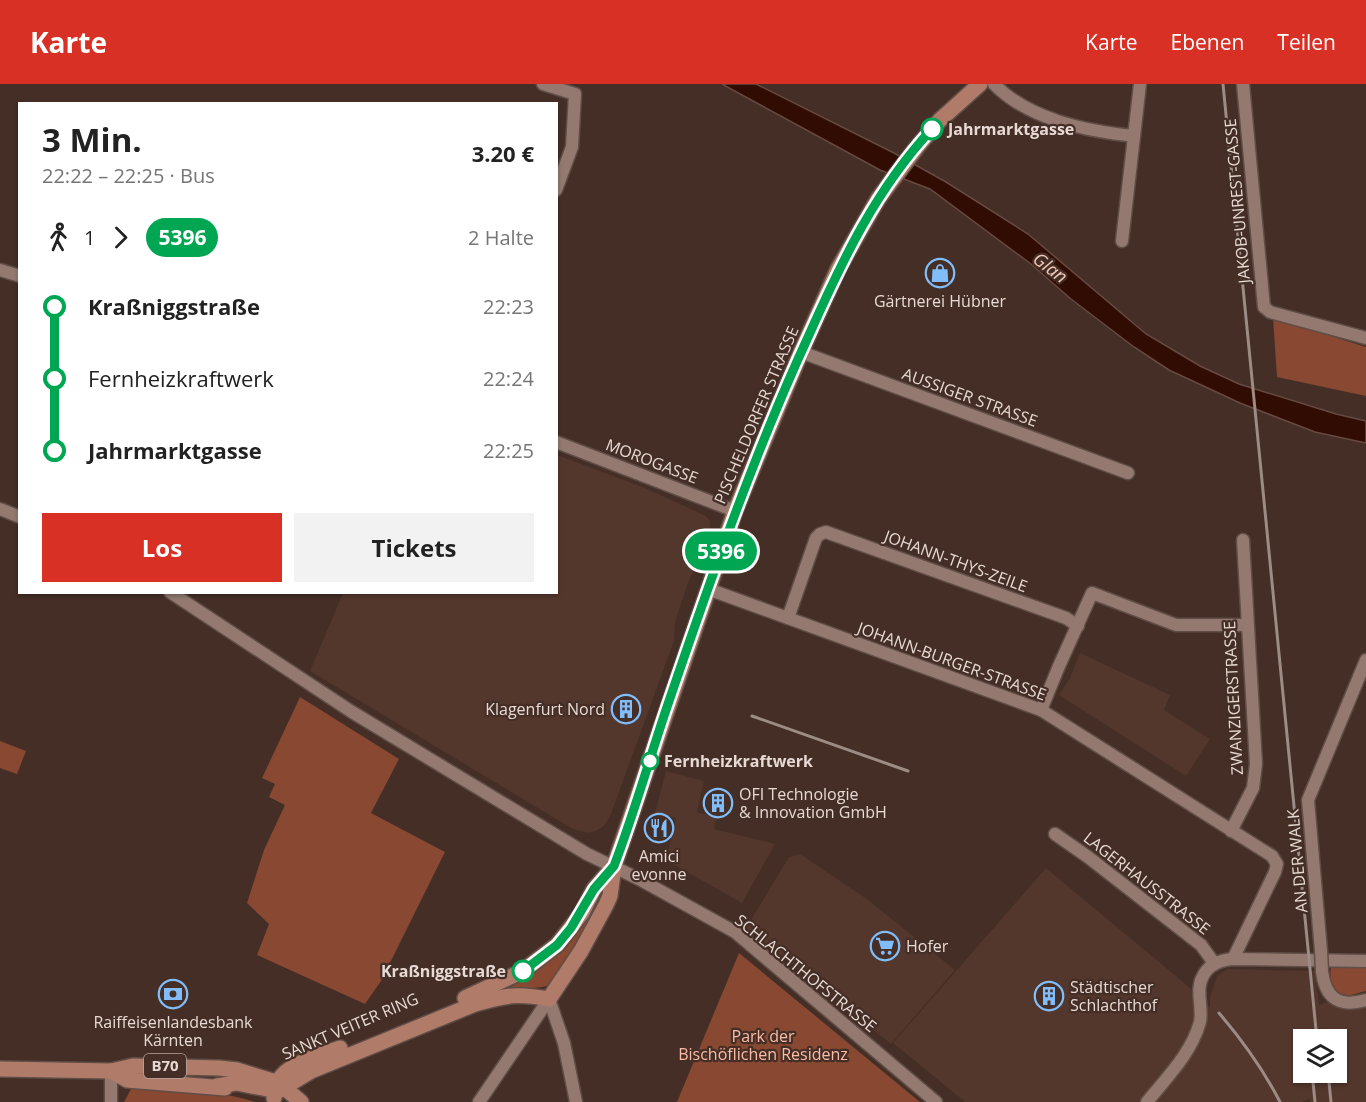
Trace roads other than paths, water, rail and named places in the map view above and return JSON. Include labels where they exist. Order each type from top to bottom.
[{"type":"main road","name":"PISCHELDORFER STRASSE","points":[[549,999],[580,951],[610,896],[614,866],[735,511],[801,352],[849,248],[884,190],[917,147],[940,120],[980,84]]},
{"type":"main road","name":"PISCHELDORFER STRASSE","points":[[594,889],[614,866]]},
{"type":"main road","name":"SANKT VEITER RING","points":[[275,1091],[285,1072],[292,1066],[492,987],[523,971],[557,945],[571,928],[594,889]]},
{"type":"main road","name":"SANKT VEITER RING","points":[[275,1091],[311,1071],[475,1004],[503,996],[521,994],[549,999]]},
{"type":"main road","name":"B70","points":[[0,1069],[111,1071],[133,1066],[209,1067],[237,1070],[301,1102]]},
{"type":"main road","name":"B70","points":[[111,1071],[127,1080],[217,1086],[236,1090],[275,1091]]},
{"type":"street","points":[[543,84],[575,89],[572,147],[558,185]]},
{"type":"street","points":[[994,84],[1028,108],[1054,118],[1097,132],[1134,136]]},
{"type":"street","points":[[1122,241],[1140,84]]},
{"type":"street","name":"JAKOB-UNREST-GASSE","points":[[1243,84],[1264,307],[1270,312],[1366,338]]},
{"type":"street","points":[[0,270],[18,275]]},
{"type":"street","name":"AUSSIGER STRASSE","points":[[801,352],[1128,473]]},
{"type":"street","name":"MOROGASSE","points":[[558,443],[735,511]]},
{"type":"street","points":[[0,509],[18,516]]},
{"type":"street","name":"JOHANN-THYS-ZEILE","points":[[788,618],[816,538],[826,532],[1066,618],[1078,626]]},
{"type":"street","name":"ZWANZIGERSTRASSE","points":[[1231,831],[1253,788],[1256,764],[1246,625],[1243,540]]},
{"type":"street","name":"JOHANN-BURGER-STRASSE","points":[[708,589],[1041,710],[1231,831]]},
{"type":"street","points":[[1041,710],[1092,593],[1176,625],[1246,625]]},
{"type":"street","points":[[173,594],[352,712],[587,854],[614,866]]},
{"type":"street","name":"AN DER WALK","points":[[1366,660],[1308,800],[1322,971],[1328,993],[1335,999],[1347,1003],[1366,1000]]},
{"type":"street","points":[[1231,831],[1272,856],[1277,864],[1233,959]]},
{"type":"street","name":"LAGERHAUSSTRASSE","points":[[1055,834],[1201,945],[1214,963]]},
{"type":"street","name":"SCHLACHTHOFSTRASSE","points":[[614,866],[735,932],[936,1102]]},
{"type":"street","points":[[1147,1102],[1185,1056],[1194,1038],[1200,1020],[1201,979],[1214,963],[1233,959],[1366,961]]},
{"type":"street","points":[[549,999],[564,1043],[576,1102]]},
{"type":"street","name":"PISCHELDORFER STRASSE","points":[[479,1102],[549,999]]},
{"type":"street","points":[[111,1071],[111,1102]]},
{"type":"water","name":"Glan","points":[[722,84],[756,84],[894,153],[946,182],[1028,234],[1146,334],[1200,366],[1239,384],[1366,421],[1366,443],[1315,432],[1240,403],[1169,370],[1134,347],[1071,299],[1031,264],[930,189],[880,170]]},
{"type":"railway","points":[[1223,84],[1316,1029]]},
{"type":"railway","points":[[752,716],[908,771]]},
{"type":"railway","points":[[1219,1013],[1252,1056],[1280,1102]]},
{"type":"railway","points":[[1313,1083],[1315,1102]]},
{"type":"railway","points":[[1329,1083],[1331,1102]]},
{"type":"place","name":"Jahrmarktgasse","points":[[932,129]]},
{"type":"place","name":"Gärtnerei Hübner","points":[[940,273]]},
{"type":"place","name":"Klagenfurt Nord","points":[[626,709]]},
{"type":"place","name":"Fernheizkraftwerk","points":[[650,761]]},
{"type":"place","name":"OFI Technologie & Innovation GmbH","points":[[718,803]]},
{"type":"place","name":"Amici evonne","points":[[659,828]]},
{"type":"place","name":"Hofer","points":[[885,946]]},
{"type":"place","name":"Kraßniggstraße","points":[[523,971]]},
{"type":"place","name":"Raiffeisenlandesbank Kärnten","points":[[173,994]]},
{"type":"place","name":"Städtischer Schlachthof","points":[[1049,996]]},
{"type":"park label","name":"Park der Bischöflichen Residenz","points":[[763,1045]]}]
